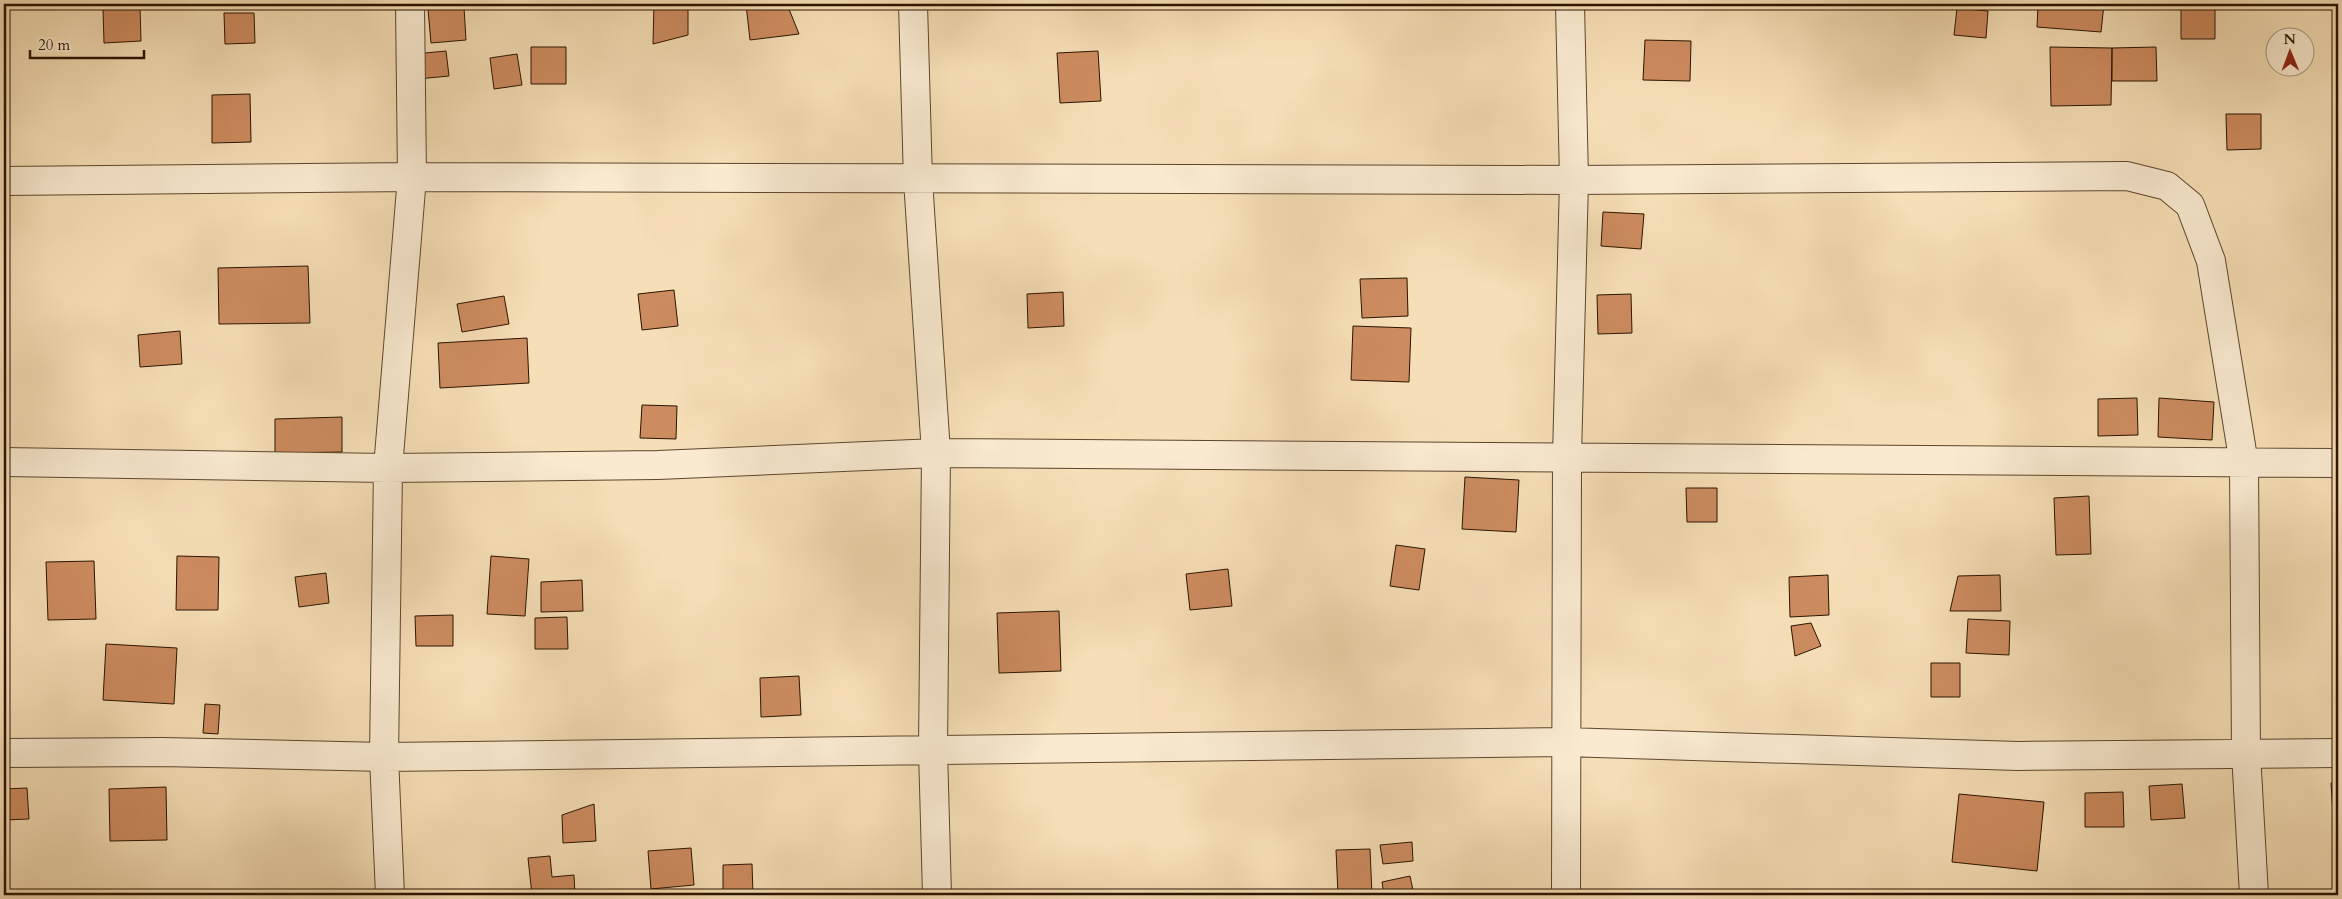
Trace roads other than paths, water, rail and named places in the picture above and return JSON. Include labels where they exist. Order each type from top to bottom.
[{"type":"street","points":[[390,895],[384,757],[388,468],[412,177],[410,4]]},
{"type":"street","points":[[913,4],[918,180],[936,453],[933,750],[937,895]]},
{"type":"street","points":[[1566,895],[1567,457],[1574,180],[1570,4]]},
{"type":"street","points":[[4,181],[412,177],[918,180],[1574,180],[2127,176],[2167,186],[2190,205],[2211,261],[2244,464],[2246,753],[2254,895]]},
{"type":"street","points":[[4,462],[388,468],[658,465],[936,453],[2244,464],[2338,463]]},
{"type":"street","points":[[4,753],[162,752],[384,757],[1565,742],[2018,756],[2338,753]]}]
